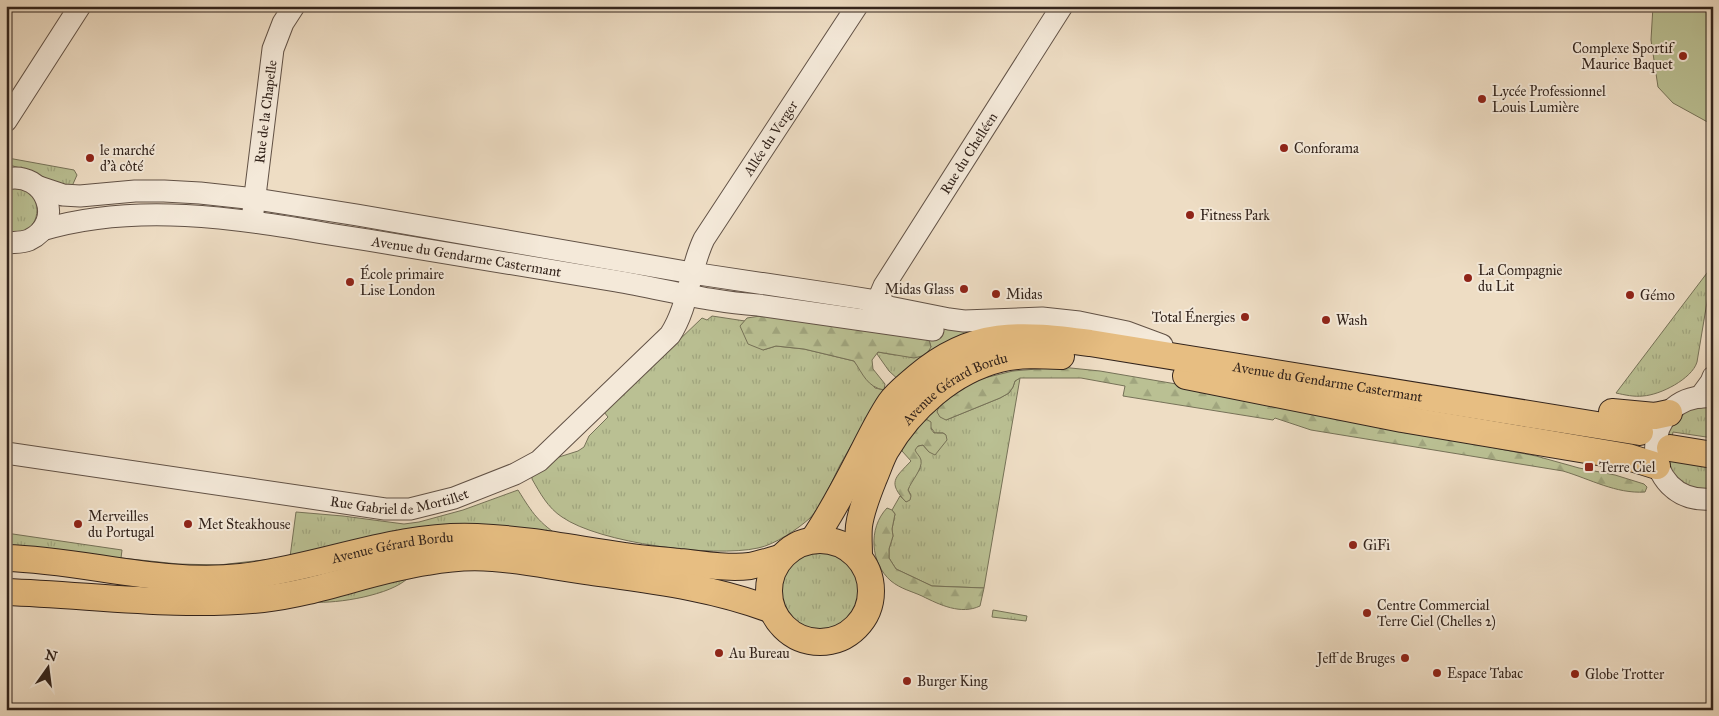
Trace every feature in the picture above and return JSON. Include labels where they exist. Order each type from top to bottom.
[{"type":"main road","points":[[1014,337],[1049,330],[1105,335],[1626,414],[1655,416],[1667,441],[1713,455]]},
{"type":"main road","name":"Avenue du Gendarme Castermant","points":[[1014,337],[1090,343],[1640,438],[1256,381],[1151,369]]},
{"type":"main road","name":"Avenue Gérard Bordu","points":[[813,540],[836,503],[891,402],[929,367],[951,352],[977,342],[1014,337]]},
{"type":"main road","name":"Avenue Gérard Bordu","points":[[859,556],[861,514],[886,451],[921,404],[965,372],[1000,359],[1044,355],[1084,357],[1151,369]]},
{"type":"main road","points":[[1151,369],[1402,419],[1628,457],[1667,441],[1713,445]]},
{"type":"main road","name":"Avenue Gérard Bordu","points":[[6,558],[178,577],[240,577],[292,569],[364,551],[428,539],[475,536],[524,540],[626,556],[729,567],[751,566],[780,558]]},
{"type":"main road","name":"Avenue Gérard Bordu","points":[[823,539],[838,542],[859,556],[868,570],[872,585],[871,603],[858,626],[844,637],[827,642],[810,641],[787,630],[772,610],[769,592],[769,583],[780,558],[795,546],[823,539]]},
{"type":"main road","name":"Avenue Gérard Bordu","points":[[175,602],[210,602],[264,598],[319,588],[399,567],[427,562],[454,558],[492,558],[666,582],[728,595],[772,610]]},
{"type":"main road","points":[[6,584],[33,584],[175,602]]},
{"type":"main road","points":[[6,592],[175,602]]},
{"type":"street","points":[[6,121],[80,6]]},
{"type":"street","name":"Rue de la Chapelle","points":[[251,221],[256,199],[273,49],[283,23],[294,6]]},
{"type":"street","name":"Allée du Verger","points":[[692,273],[697,253],[704,240],[857,6]]},
{"type":"street","name":"Rue du Chelléen","points":[[877,310],[884,286],[1062,6]]},
{"type":"street","points":[[8,177],[30,180],[45,195],[49,209],[46,223],[42,230]]},
{"type":"street","points":[[39,187],[63,195],[80,196],[135,191],[164,191],[256,199]]},
{"type":"street","name":"Avenue du Gendarme Castermant","points":[[256,199],[357,215],[370,226],[501,247],[529,244],[692,273],[740,279],[877,310]]},
{"type":"street","name":"Avenue du Gendarme Castermant","points":[[6,244],[29,240],[42,230],[89,219],[133,215],[176,215],[251,221],[569,273],[736,304],[877,310],[964,321],[1042,318],[1079,322],[1127,332],[1162,345]]},
{"type":"street","points":[[569,273],[589,268],[671,283],[692,273]]},
{"type":"street","name":"Rue Gabriel de Mortillet","points":[[6,453],[386,509],[410,509],[454,498],[515,474],[539,461],[670,335],[677,324],[692,273]]},
{"type":"street","points":[[877,310],[933,330]]},
{"type":"street","points":[[1713,376],[1706,397],[1683,402],[1667,441],[1666,481],[1680,493],[1692,498],[1713,499]]},
{"type":"green space","name":"Complexe Sportif Maurice Baquet","points":[[1653,6],[1713,6],[1713,125],[1673,103],[1658,87],[1651,40]]},
{"type":"green space","points":[[6,159],[74,170],[77,175],[73,184],[68,189],[27,170],[6,164]]},
{"type":"green space","points":[[6,188],[22,188],[29,192],[36,203],[36,217],[33,223],[29,228],[20,233],[6,234]]},
{"type":"green space","points":[[1710,269],[1712,272],[1697,362],[1694,368],[1682,380],[1658,393],[1630,396],[1616,393]]},
{"type":"green space","points":[[712,316],[745,321],[741,326],[763,350],[776,346],[804,349],[854,361],[875,388],[884,390],[814,513],[792,532],[778,540],[758,548],[738,551],[686,549],[628,541],[579,526],[562,517],[548,505],[541,495],[532,479],[532,474],[559,457],[584,447],[589,436],[608,417],[604,412],[702,318],[707,320]]},
{"type":"green space","points":[[771,316],[929,340],[931,347],[926,355],[914,358],[878,352],[872,360],[873,369],[885,384],[884,390],[869,383],[854,361],[804,349],[776,346],[763,350],[748,344],[740,326],[747,318]]},
{"type":"green space","points":[[943,323],[996,324],[901,382],[889,371],[877,354],[878,352],[895,355],[931,347],[929,340],[937,338]]},
{"type":"green space","points":[[1061,367],[1100,371],[1229,393],[1322,414],[1536,456],[1579,468],[1615,475],[1644,484],[1647,487],[1645,492],[1624,491],[1563,471],[1311,430],[1275,418],[1273,420],[1123,396],[1125,386],[1081,378],[1020,378],[1015,381],[1009,393],[1000,398],[946,420],[940,417],[937,412],[939,406],[950,395],[976,380],[1013,371]]},
{"type":"green space","points":[[1020,378],[984,588],[932,586],[896,569],[889,558],[895,514],[892,510],[900,496],[906,502],[911,495],[908,490],[911,481],[920,469],[919,457],[914,450],[918,446],[923,445],[929,452],[946,435],[935,433],[923,417],[946,394],[946,420],[1009,393],[1015,381]]},
{"type":"green space","points":[[1713,406],[1713,438],[1673,432],[1669,453],[1713,461],[1713,491],[1689,488],[1668,470],[1666,431],[1685,410]]},
{"type":"green space","points":[[923,417],[931,422],[931,429],[934,433],[943,433],[946,435],[947,440],[935,455],[929,452],[923,445],[918,446],[915,450],[921,464],[908,490],[911,496],[910,500],[906,502],[897,490],[895,480],[911,461],[902,451],[902,447]]},
{"type":"green space","points":[[518,490],[537,517],[562,538],[258,571],[6,554],[6,533],[122,550],[121,558],[178,564],[219,565],[290,557],[296,512],[404,524],[419,522],[463,510]]},
{"type":"green space","points":[[887,508],[895,514],[889,558],[896,569],[932,586],[984,588],[980,606],[965,610],[936,603],[902,588],[884,574],[875,555],[874,535],[881,516]]},
{"type":"green space","points":[[821,549],[837,552],[851,561],[860,575],[863,591],[860,607],[851,621],[837,630],[821,633],[805,630],[791,621],[782,607],[779,591],[782,575],[791,561],[805,552]]},
{"type":"green space","points":[[408,578],[400,584],[377,594],[349,600],[313,602]]},
{"type":"green space","points":[[993,610],[1027,616],[1026,621],[992,617]]},
{"type":"place","name":"Complexe Sportif Maurice Baquet","points":[[1683,56]]},
{"type":"place","name":"Lycée Professionnel Louis Lumière","points":[[1482,99]]},
{"type":"place","name":"Conforama","points":[[1284,148]]},
{"type":"place","name":"le marché d'à côté","points":[[90,158]]},
{"type":"place","name":"Fitness Park","points":[[1190,215]]},
{"type":"place","name":"La Compagnie du Lit","points":[[1468,278]]},
{"type":"place","name":"École primaire Lise London","points":[[350,282]]},
{"type":"place","name":"Midas Glass","points":[[964,289]]},
{"type":"place","name":"Midas","points":[[996,294]]},
{"type":"place","name":"Gémo","points":[[1630,295]]},
{"type":"place","name":"Total Énergies","points":[[1245,317]]},
{"type":"place","name":"Wash","points":[[1326,320]]},
{"type":"place","name":"Terre Ciel","points":[[1589,467]]},
{"type":"place","name":"Merveilles du Portugal","points":[[78,524]]},
{"type":"place","name":"Met Steakhouse","points":[[188,524]]},
{"type":"place","name":"GiFi","points":[[1353,545]]},
{"type":"place","name":"Centre Commercial Terre Ciel (Chelles 2)","points":[[1367,613]]},
{"type":"place","name":"Au Bureau","points":[[719,653]]},
{"type":"place","name":"Jeff de Bruges","points":[[1405,658]]},
{"type":"place","name":"Espace Tabac","points":[[1437,673]]},
{"type":"place","name":"Globe Trotter","points":[[1575,674]]},
{"type":"place","name":"Burger King","points":[[907,681]]}]
